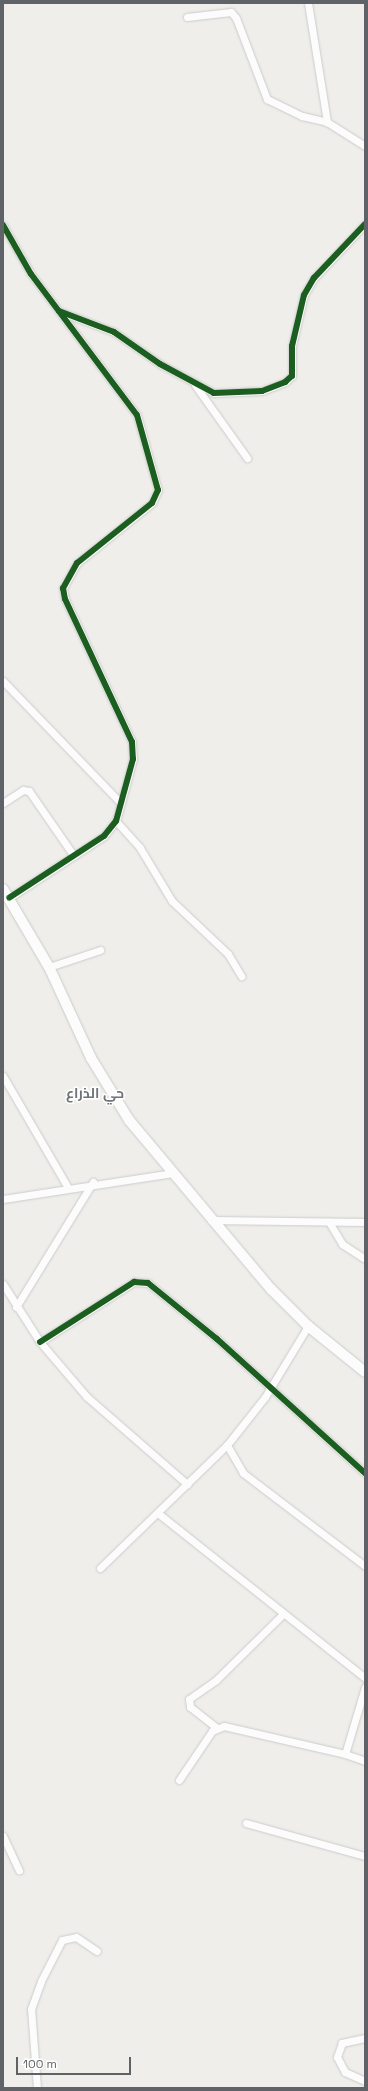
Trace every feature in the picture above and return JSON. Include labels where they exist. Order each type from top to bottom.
[{"type":"main road","points":[[3,889],[10,898],[49,967],[109,1090],[146,1143],[173,1173],[210,1220],[308,1326],[365,1372]]},
{"type":"street","points":[[308,3],[327,122]]},
{"type":"street","points":[[187,17],[230,12],[236,18],[267,99],[302,116],[327,122],[365,146]]},
{"type":"street","points":[[59,310],[114,332],[194,384],[214,393],[232,394],[262,391],[289,379],[294,372],[292,346],[304,295],[314,278],[365,224]]},
{"type":"street","points":[[3,225],[31,274],[137,415],[158,485],[152,503],[82,557],[63,588],[65,599],[132,742],[133,758],[116,821],[104,836],[10,898]]},
{"type":"street","points":[[194,384],[248,458]]},
{"type":"street","points":[[3,681],[120,802]]},
{"type":"street","points":[[3,802],[23,790],[29,791],[74,856]]},
{"type":"street","points":[[116,821],[140,848],[172,901],[228,954],[242,976]]},
{"type":"street","points":[[49,967],[100,950]]},
{"type":"street","points":[[3,1076],[67,1186]]},
{"type":"street","points":[[3,1199],[93,1182],[173,1173]]},
{"type":"street","points":[[16,1307],[93,1182]]},
{"type":"street","points":[[210,1220],[365,1222]]},
{"type":"street","points":[[329,1222],[342,1244],[365,1259]]},
{"type":"street","points":[[40,1342],[101,1301],[141,1282],[160,1291],[271,1387],[365,1473]]},
{"type":"street","points":[[3,1284],[16,1307],[40,1342],[87,1397],[187,1484]]},
{"type":"street","points":[[100,1568],[159,1514],[187,1484],[228,1446],[271,1387],[308,1326]]},
{"type":"street","points":[[228,1446],[247,1477],[365,1566]]},
{"type":"street","points":[[159,1514],[282,1615],[365,1678]]},
{"type":"street","points":[[282,1615],[216,1680],[189,1699],[190,1707],[217,1728],[242,1729],[345,1754],[365,1761]]},
{"type":"street","points":[[345,1754],[365,1686]]},
{"type":"street","points":[[179,1780],[206,1739],[217,1728]]},
{"type":"street","points":[[246,1823],[365,1856]]},
{"type":"street","points":[[3,1836],[19,1870]]},
{"type":"street","points":[[37,2088],[31,2009],[41,1981],[62,1940],[76,1937],[97,1950]]},
{"type":"street","points":[[365,2038],[342,2043],[337,2057],[345,2072],[365,2081]]},
{"type":"cycle path","points":[[59,311],[114,332],[160,364],[214,393],[262,391],[285,382],[292,376],[292,346],[304,295],[314,278],[365,224]]},
{"type":"cycle path","points":[[3,225],[31,274],[137,415],[158,490],[152,503],[77,563],[63,588],[65,599],[132,742],[133,759],[116,821],[104,836],[9,898]]},
{"type":"cycle path","points":[[40,1342],[134,1282],[148,1283],[217,1339],[365,1473]]},
{"type":"district","name":"حي الذراع","points":[[95,1093]]}]
